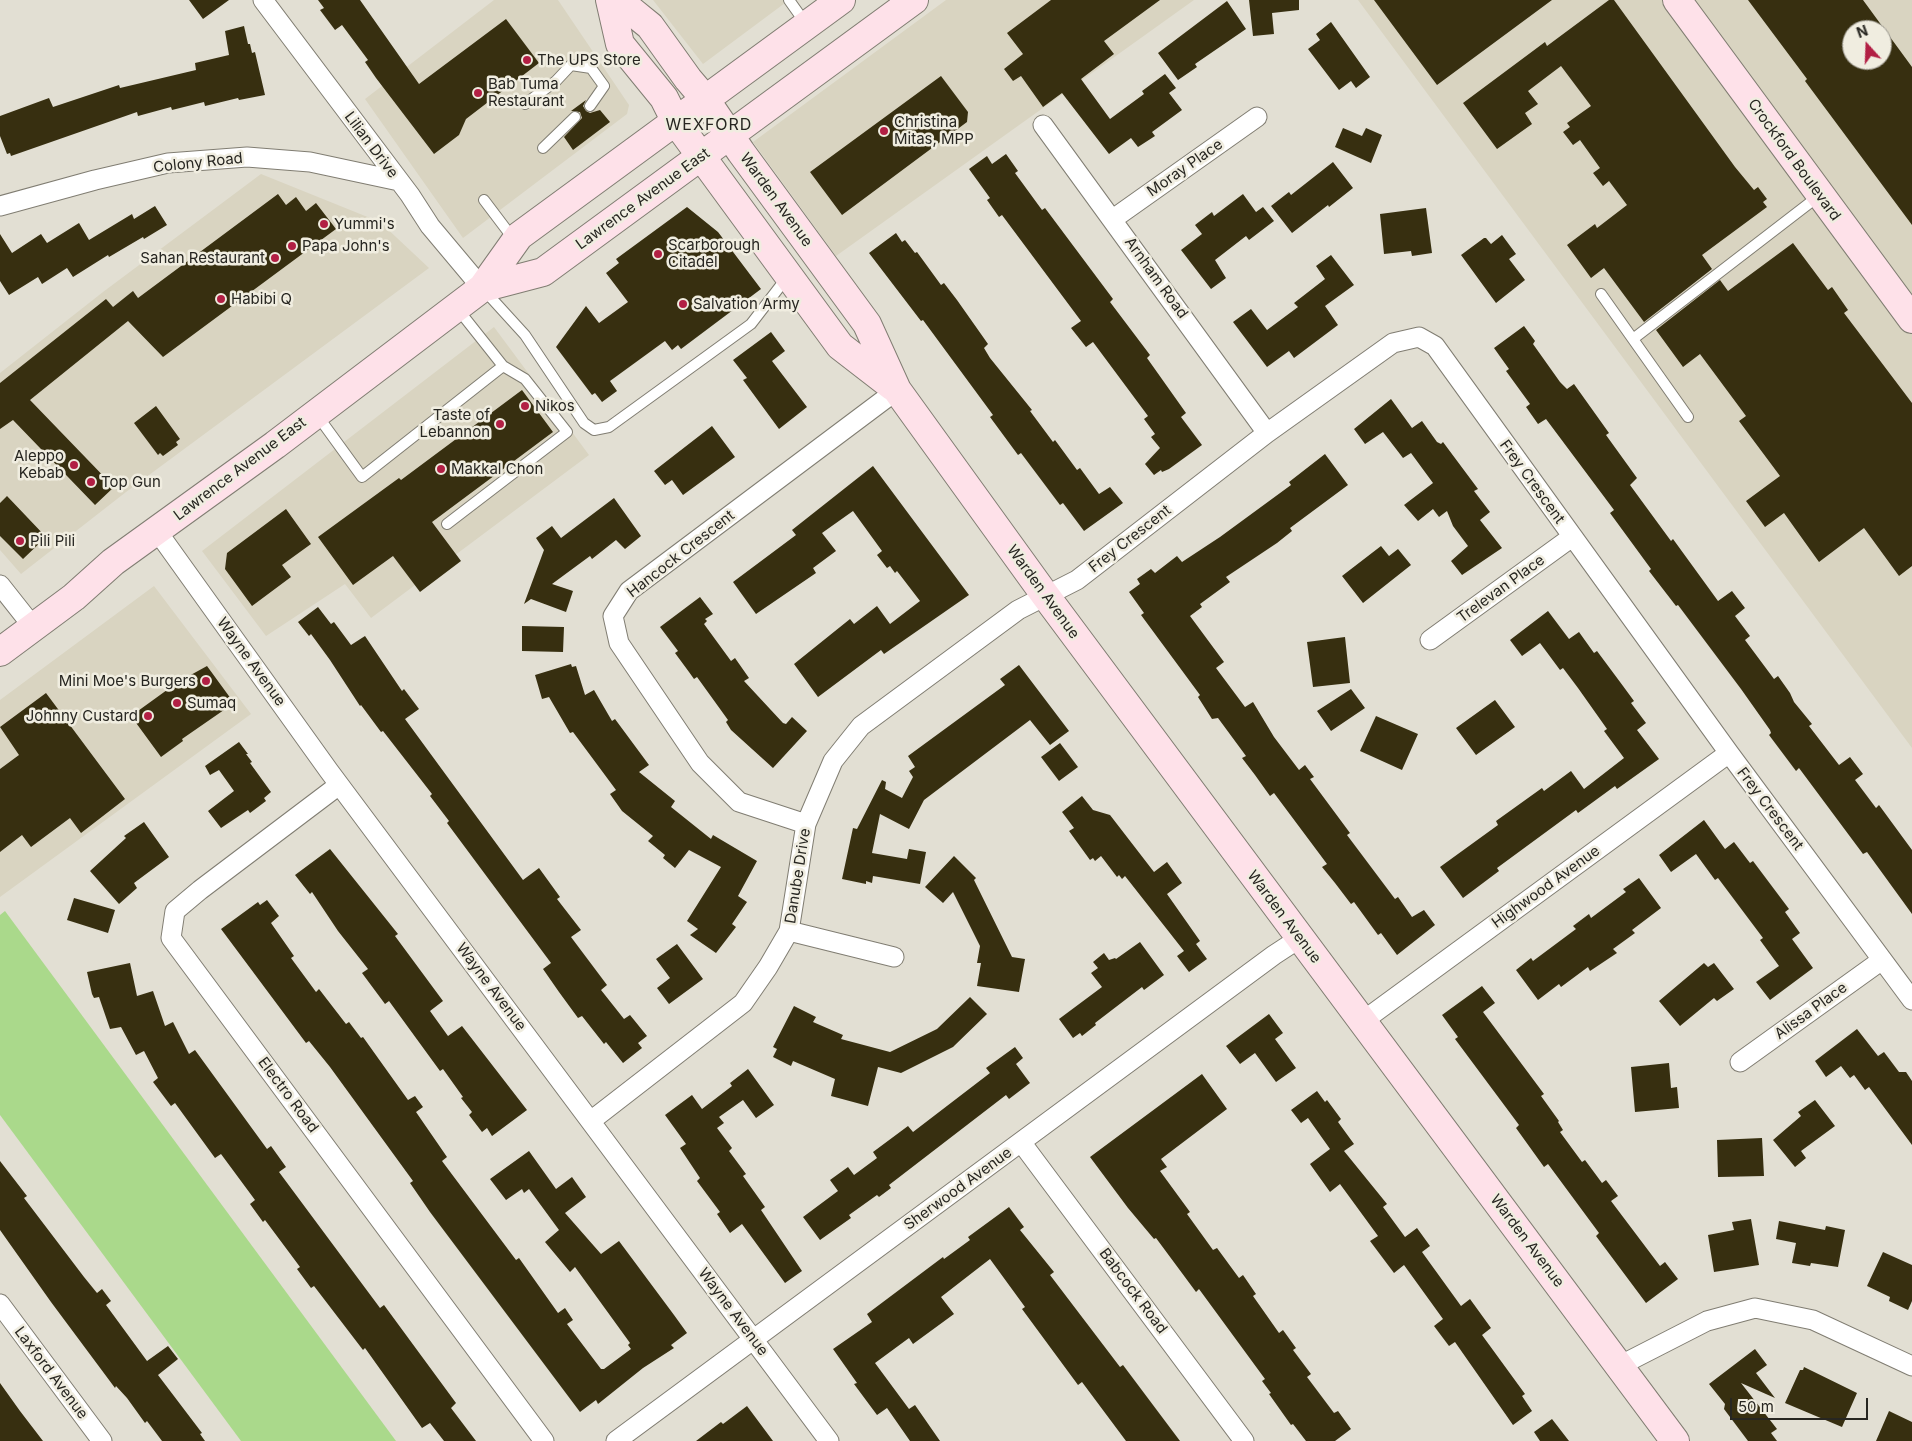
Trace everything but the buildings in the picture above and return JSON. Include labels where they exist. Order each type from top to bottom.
[{"type":"main road","name":"Warden Avenue","points":[[610,0],[620,44],[664,98],[676,122],[840,346],[897,390]]},
{"type":"main road","name":"Warden Avenue","points":[[618,0],[650,26],[688,79],[705,99],[741,152],[867,324],[897,390],[1045,595],[1675,1441]]},
{"type":"main road","name":"Lawrence Avenue East","points":[[0,652],[74,597],[113,562],[275,445],[482,288],[520,236],[841,0]]},
{"type":"main road","name":"Lawrence Avenue East","points":[[482,288],[543,272],[914,0]]},
{"type":"main road","name":"Crockford Boulevard","points":[[1677,0],[1912,319]]},
{"type":"street","name":"Lilian Drive","points":[[263,0],[448,250],[482,288]]},
{"type":"street","name":"Moray Place","points":[[1113,219],[1257,117]]},
{"type":"street","name":"Arnham Road","points":[[1043,125],[1267,433]]},
{"type":"street","name":"Colony Road","points":[[0,206],[95,180],[168,164],[247,157],[310,162],[398,181]]},
{"type":"street","name":"Frey Crescent","points":[[1045,595],[1077,580],[1267,433],[1393,343],[1419,337],[1435,346],[1728,753],[1912,1000]]},
{"type":"street","name":"Hancock Crescent","points":[[806,824],[739,802],[700,763],[619,643],[613,616],[629,592],[897,390]]},
{"type":"street","name":"Wayne Avenue","points":[[157,532],[339,785],[592,1120],[829,1441]]},
{"type":"street","name":"Trelevan Place","points":[[1430,640],[1572,537]]},
{"type":"street","points":[[0,585],[34,628]]},
{"type":"street","name":"Danube Drive","points":[[592,1120],[743,1003],[768,968],[789,931],[806,824],[833,761],[861,726],[1018,610],[1045,595]]},
{"type":"street","name":"Highwood Avenue","points":[[1363,1021],[1728,753]]},
{"type":"street","name":"Electro Road","points":[[339,785],[200,890],[176,911],[171,938],[544,1441]]},
{"type":"street","points":[[789,931],[894,957]]},
{"type":"street","name":"Sherwood Avenue","points":[[616,1441],[1300,938]]},
{"type":"street","name":"Alissa Place","points":[[1740,1062],[1882,960]]},
{"type":"street","name":"Babcock Road","points":[[1021,1142],[1244,1441]]},
{"type":"street","name":"Laxford Avenue","points":[[0,1304],[102,1441]]},
{"type":"street","points":[[1620,1366],[1707,1321],[1755,1308],[1813,1320],[1912,1366]]},
{"type":"lane","points":[[789,0],[807,25]]},
{"type":"lane","points":[[525,104],[556,81],[571,66],[591,68],[604,86],[590,106]]},
{"type":"lane","points":[[543,148],[575,117]]},
{"type":"lane","points":[[1633,339],[1820,195]]},
{"type":"lane","points":[[484,200],[516,242]]},
{"type":"lane","points":[[482,288],[526,335],[584,423],[594,430],[609,427],[751,324],[788,275]]},
{"type":"lane","points":[[1601,294],[1688,417]]},
{"type":"lane","points":[[447,524],[567,432],[525,379],[503,366],[456,307]]},
{"type":"lane","points":[[315,413],[362,477],[503,366]]},
{"type":"shaded area","points":[[494,0],[558,0],[629,105],[627,114],[463,238],[365,99]]},
{"type":"shaded area","points":[[653,0],[789,0],[703,64]]},
{"type":"shaded area","points":[[946,0],[1194,0],[836,256],[753,142]]},
{"type":"shaded area","points":[[1358,0],[1912,0],[1912,748]]},
{"type":"shaded area","points":[[261,174],[380,222],[429,268],[126,492],[21,574],[0,550],[0,373],[103,292]]},
{"type":"shaded area","points":[[494,327],[589,455],[371,618],[345,584],[266,636],[202,551]]},
{"type":"shaded area","points":[[154,586],[251,714],[0,897],[0,700]]},
{"type":"green space","points":[[5,911],[396,1441],[241,1441],[0,1115],[0,915]]},
{"type":"place","name":"The UPS Store","points":[[527,60]]},
{"type":"place","name":"Bab Tuma Restaurant","points":[[478,93]]},
{"type":"place","name":"Christina Mitas, MPP","points":[[884,131]]},
{"type":"place","name":"Yummi's","points":[[324,224]]},
{"type":"place","name":"Papa John's","points":[[292,246]]},
{"type":"place","name":"Scarborough Citadel","points":[[658,254]]},
{"type":"place","name":"Sahan Restaurant","points":[[275,258]]},
{"type":"place","name":"Habibi Q","points":[[221,299]]},
{"type":"place","name":"Salvation Army","points":[[683,304]]},
{"type":"place","name":"Nikos","points":[[525,406]]},
{"type":"place","name":"Taste of Lebannon","points":[[500,424]]},
{"type":"place","name":"Aleppo Kebab","points":[[74,465]]},
{"type":"place","name":"Makkal Chon","points":[[441,469]]},
{"type":"place","name":"Top Gun","points":[[91,482]]},
{"type":"place","name":"Pili Pili","points":[[20,541]]},
{"type":"place","name":"Mini Moe's Burgers","points":[[206,681]]},
{"type":"place","name":"Sumaq","points":[[177,703]]},
{"type":"place","name":"Johnny Custard","points":[[148,716]]},
{"type":"district","name":"WEXFORD","points":[[709,125]]}]
